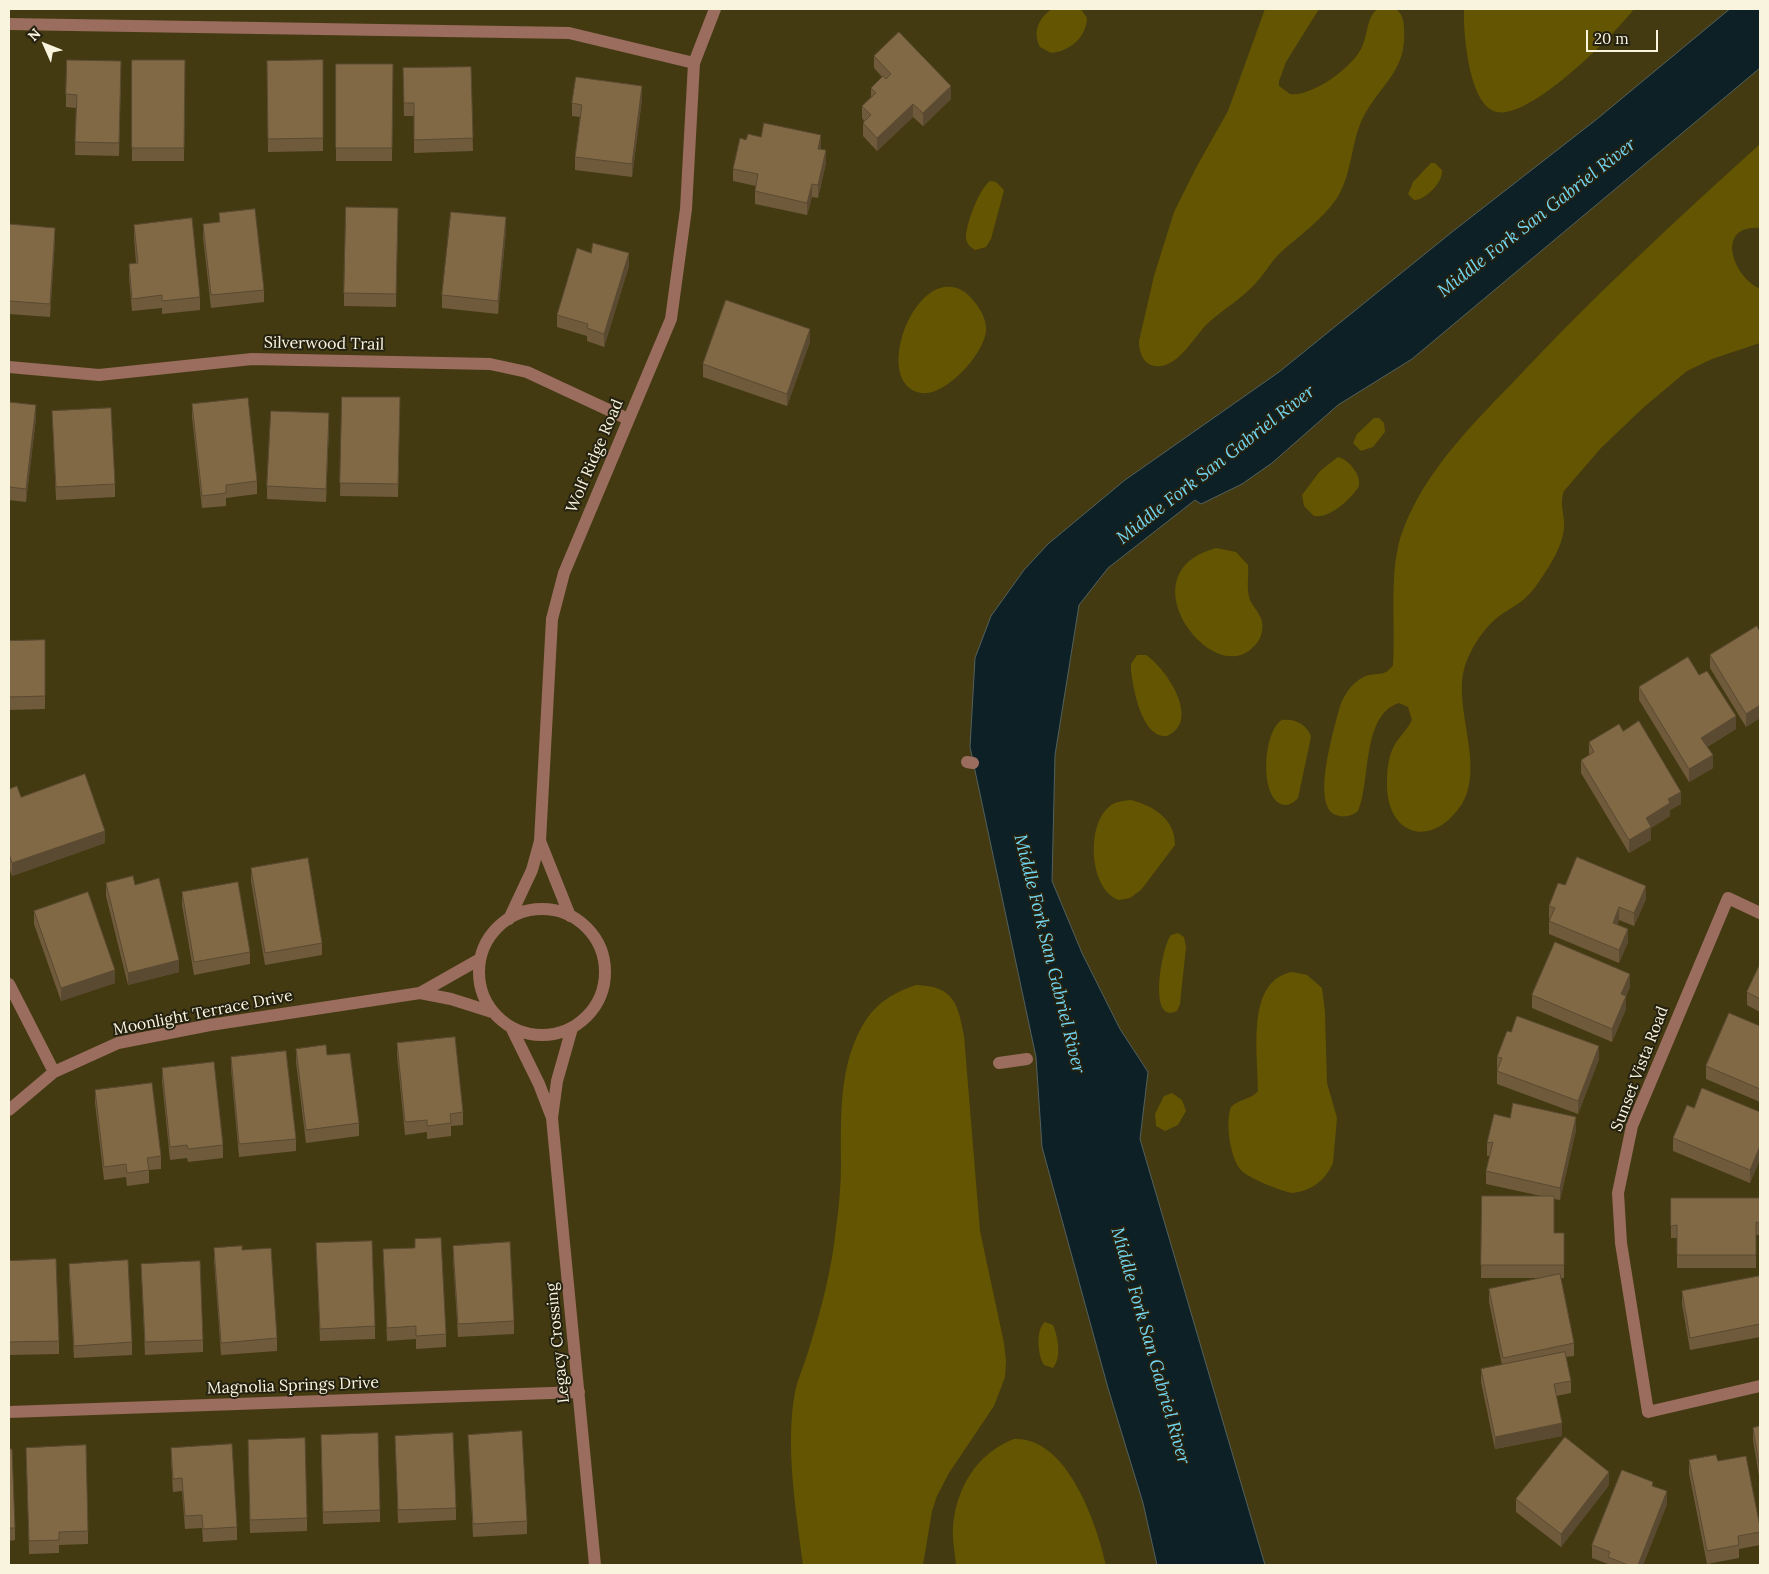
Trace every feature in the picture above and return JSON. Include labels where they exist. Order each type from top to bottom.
[{"type":"street","name":"Wolf Ridge Road","points":[[570,916],[540,840],[552,619],[564,573],[670,319],[686,209],[694,63],[715,9]]},
{"type":"street","points":[[9,24],[569,33],[694,63]]},
{"type":"street","name":"Silverwood Trail","points":[[9,367],[98,375],[252,359],[490,364],[527,372],[628,419]]},
{"type":"street","points":[[509,918],[532,870],[540,840]]},
{"type":"street","name":"Sunset Vista Road","points":[[1760,913],[1728,898],[1632,1126],[1618,1193],[1621,1243],[1648,1412],[1760,1386]]},
{"type":"street","name":"Legacy Crossing","points":[[512,1029],[532,1035],[546,1035],[572,1028],[588,1016],[600,999],[605,979],[604,958],[596,938],[581,922],[562,912],[541,909],[520,912],[501,923],[488,939],[480,959],[479,980],[484,1000],[492,1012],[512,1029],[536,1077],[552,1118]]},
{"type":"street","name":"Moonlight Terrace Drive","points":[[9,1110],[54,1072],[118,1043],[210,1025],[420,992],[480,959]]},
{"type":"street","points":[[9,984],[54,1072]]},
{"type":"street","name":"Moonlight Terrace Drive","points":[[420,992],[451,999],[492,1012]]},
{"type":"street","name":"Legacy Crossing","points":[[572,1028],[557,1080],[552,1118],[595,1565]]},
{"type":"street","points":[[999,1063],[1027,1059]]},
{"type":"street","name":"Magnolia Springs Drive","points":[[9,1412],[579,1392]]},
{"type":"shaded area","points":[[1052,9],[1081,9],[1087,18],[1084,31],[1076,42],[1065,49],[1051,53],[1040,47],[1037,30],[1040,21]]},
{"type":"shaded area","points":[[1265,9],[1319,9],[1286,62],[1279,81],[1279,86],[1290,94],[1299,94],[1319,86],[1330,80],[1349,64],[1361,49],[1373,13],[1377,9],[1396,9],[1401,15],[1404,29],[1402,54],[1393,74],[1373,101],[1361,122],[1346,177],[1337,198],[1331,206],[1280,253],[1251,288],[1207,324],[1174,361],[1160,366],[1150,365],[1141,355],[1139,341],[1154,276],[1174,212],[1228,111]]},
{"type":"shaded area","points":[[1464,9],[1634,9],[1591,55],[1550,89],[1530,103],[1512,111],[1497,112],[1488,107],[1480,97],[1474,83],[1467,50]]},
{"type":"shaded area","points":[[1760,144],[1760,228],[1746,229],[1737,234],[1733,243],[1733,253],[1742,274],[1750,283],[1760,289],[1760,343],[1712,359],[1687,371],[1644,407],[1601,448],[1564,491],[1562,502],[1564,529],[1559,547],[1551,564],[1529,595],[1489,625],[1468,657],[1463,674],[1462,689],[1470,757],[1470,774],[1468,790],[1462,804],[1450,818],[1437,828],[1425,831],[1412,830],[1402,825],[1394,814],[1388,800],[1387,771],[1389,760],[1394,745],[1412,720],[1408,707],[1399,703],[1387,710],[1378,721],[1369,751],[1365,784],[1358,811],[1348,816],[1336,815],[1329,809],[1325,797],[1325,782],[1326,765],[1340,706],[1347,692],[1355,683],[1369,675],[1385,672],[1393,665],[1394,579],[1398,545],[1403,530],[1424,487],[1468,430],[1547,347],[1637,258]]},
{"type":"shaded area","points":[[1431,163],[1435,163],[1442,170],[1440,179],[1433,190],[1423,197],[1414,200],[1408,194],[1413,182]]},
{"type":"shaded area","points":[[990,181],[996,182],[1004,190],[991,239],[986,247],[975,250],[967,241],[967,231],[978,199]]},
{"type":"shaded area","points":[[944,287],[957,288],[970,297],[983,314],[986,331],[979,351],[962,372],[942,388],[922,393],[908,387],[901,375],[899,359],[901,340],[917,306],[930,293]]},
{"type":"shaded area","points":[[1374,418],[1379,418],[1384,423],[1385,432],[1373,447],[1361,451],[1353,443],[1357,434]]},
{"type":"shaded area","points":[[1338,457],[1346,461],[1356,472],[1359,486],[1340,507],[1327,514],[1314,516],[1304,506],[1302,495],[1320,471]]},
{"type":"shaded area","points":[[1216,548],[1236,552],[1248,565],[1249,596],[1263,626],[1259,639],[1250,650],[1233,656],[1215,652],[1197,639],[1184,621],[1176,600],[1177,579],[1190,561]]},
{"type":"shaded area","points":[[1137,655],[1146,655],[1163,671],[1177,695],[1181,707],[1181,719],[1177,729],[1167,736],[1158,735],[1151,730],[1140,711],[1131,670],[1131,664]]},
{"type":"shaded area","points":[[1282,720],[1292,720],[1300,723],[1307,729],[1311,737],[1298,798],[1291,804],[1285,805],[1276,801],[1270,792],[1266,765],[1267,750],[1271,737],[1276,726]]},
{"type":"shaded area","points":[[1131,800],[1148,806],[1162,815],[1171,828],[1175,845],[1141,890],[1130,898],[1119,900],[1109,894],[1102,884],[1094,856],[1094,842],[1102,816],[1109,807],[1116,802]]},
{"type":"shaded area","points":[[1178,933],[1184,937],[1186,947],[1180,1004],[1177,1011],[1168,1012],[1162,1007],[1159,982],[1167,942],[1171,935]]},
{"type":"shaded area","points":[[1292,972],[1307,975],[1322,988],[1325,1012],[1327,1083],[1337,1118],[1333,1163],[1330,1169],[1317,1184],[1305,1190],[1292,1193],[1265,1184],[1242,1171],[1234,1158],[1228,1122],[1231,1107],[1258,1091],[1257,1022],[1260,1005],[1267,990],[1277,978]]},
{"type":"shaded area","points":[[916,985],[929,986],[946,993],[956,1006],[962,1025],[980,1231],[1004,1343],[1005,1377],[994,1406],[949,1473],[937,1496],[932,1511],[923,1565],[803,1565],[791,1456],[792,1413],[796,1387],[818,1319],[832,1259],[840,1196],[842,1102],[846,1071],[855,1041],[872,1013],[886,999]]},
{"type":"shaded area","points":[[1172,1093],[1182,1100],[1186,1111],[1178,1125],[1165,1131],[1156,1126],[1155,1114],[1164,1096]]},
{"type":"shaded area","points":[[1045,1322],[1053,1325],[1058,1341],[1058,1358],[1053,1368],[1044,1365],[1039,1350],[1040,1331]]},
{"type":"shaded area","points":[[1014,1439],[1033,1442],[1049,1452],[1064,1467],[1087,1506],[1106,1565],[956,1565],[953,1527],[955,1513],[964,1486],[979,1463],[989,1453]]},
{"type":"water","name":"Middle Fork San Gabriel River","points":[[1730,9],[1760,9],[1760,68],[1412,359],[1338,405],[1272,463],[1242,484],[1201,504],[1195,500],[1108,568],[1079,605],[1055,755],[1052,881],[1082,953],[1120,1029],[1148,1072],[1140,1139],[1265,1565],[1157,1565],[1143,1503],[1108,1388],[1042,1147],[1036,1057],[970,747],[975,658],[991,616],[1024,570],[1048,544],[1125,480],[1279,372],[1452,232],[1597,119]]},
{"type":"building","points":[[899,32],[951,86],[923,113],[913,104],[877,138],[863,123],[871,115],[862,106],[876,93],[871,88],[883,76],[886,79],[891,74],[874,56]]},
{"type":"building","points":[[67,60],[121,61],[119,143],[75,142],[77,95],[66,94]]},
{"type":"building","points":[[132,60],[185,60],[184,148],[132,148]]},
{"type":"building","points":[[323,60],[323,138],[268,139],[267,61]]},
{"type":"building","points":[[336,64],[393,64],[392,148],[336,148]]},
{"type":"building","points":[[471,67],[473,138],[414,140],[414,103],[404,103],[403,68]]},
{"type":"building","points":[[576,77],[642,86],[632,164],[575,157],[582,105],[572,103]]},
{"type":"building","points":[[764,123],[821,135],[818,149],[826,150],[818,185],[812,184],[807,203],[755,191],[758,174],[733,169],[740,138],[746,140],[748,134],[761,137]]},
{"type":"building","points":[[346,207],[398,208],[396,294],[344,293]]},
{"type":"building","points":[[255,209],[264,290],[211,295],[203,224],[220,222],[219,213]]},
{"type":"building","points":[[451,212],[506,217],[498,301],[442,295]]},
{"type":"building","points":[[192,218],[200,297],[162,301],[162,295],[132,299],[129,264],[138,263],[134,225]]},
{"type":"building","points":[[9,224],[55,228],[50,304],[9,301]]},
{"type":"building","points":[[593,243],[629,253],[604,334],[587,328],[588,324],[557,315],[577,248],[591,253]]},
{"type":"building","points":[[726,300],[810,329],[787,394],[703,364]]},
{"type":"building","points":[[342,397],[400,397],[398,484],[340,483]]},
{"type":"building","points":[[248,398],[257,481],[226,485],[226,493],[202,496],[192,404]]},
{"type":"building","points":[[9,402],[36,405],[26,489],[9,487]]},
{"type":"building","points":[[111,408],[115,484],[56,487],[52,411]]},
{"type":"building","points":[[271,411],[329,413],[326,489],[267,486]]},
{"type":"building","points":[[1757,626],[1760,632],[1760,705],[1746,714],[1710,655]]},
{"type":"building","points":[[45,640],[45,696],[9,697],[9,641]]},
{"type":"building","points":[[1688,657],[1699,675],[1707,671],[1736,716],[1701,738],[1713,755],[1689,769],[1639,687]]},
{"type":"building","points":[[1639,721],[1681,792],[1668,799],[1670,803],[1646,818],[1651,827],[1629,840],[1581,760],[1594,752],[1589,742],[1619,724],[1623,731]]},
{"type":"building","points":[[85,774],[105,831],[12,863],[9,854],[9,789],[17,786],[21,797]]},
{"type":"building","points":[[1577,857],[1646,886],[1634,913],[1619,907],[1613,923],[1628,929],[1619,950],[1549,921],[1555,908],[1549,906],[1558,883],[1565,885]]},
{"type":"building","points":[[308,858],[322,943],[265,953],[251,868]]},
{"type":"building","points":[[133,876],[135,885],[159,878],[179,960],[128,973],[106,883]]},
{"type":"building","points":[[238,882],[250,952],[194,962],[182,892]]},
{"type":"building","points":[[88,892],[115,970],[61,988],[34,911]]},
{"type":"building","points":[[1555,942],[1630,974],[1621,994],[1626,996],[1612,1029],[1532,995]]},
{"type":"building","points":[[1760,964],[1760,999],[1747,992]]},
{"type":"building","points":[[1729,1013],[1760,1026],[1760,1089],[1706,1066]]},
{"type":"building","points":[[1517,1016],[1599,1046],[1578,1101],[1497,1071],[1502,1058],[1497,1057],[1507,1031],[1511,1032]]},
{"type":"building","points":[[455,1037],[463,1112],[450,1114],[451,1123],[427,1126],[427,1120],[405,1122],[397,1043]]},
{"type":"building","points":[[326,1045],[327,1055],[350,1053],[359,1123],[306,1130],[296,1049]]},
{"type":"building","points":[[286,1051],[296,1139],[239,1144],[231,1057]]},
{"type":"building","points":[[214,1062],[223,1145],[188,1149],[187,1145],[170,1147],[162,1068]]},
{"type":"building","points":[[152,1083],[161,1156],[147,1158],[149,1170],[127,1173],[126,1164],[104,1167],[95,1090]]},
{"type":"building","points":[[1702,1088],[1760,1112],[1760,1146],[1750,1170],[1673,1138],[1687,1105],[1694,1108]]},
{"type":"building","points":[[1513,1103],[1576,1117],[1560,1188],[1486,1171],[1493,1142],[1487,1143],[1494,1114],[1510,1118]]},
{"type":"building","points":[[1482,1196],[1554,1196],[1554,1233],[1564,1233],[1564,1265],[1481,1265]]},
{"type":"building","points":[[1671,1198],[1760,1198],[1760,1223],[1756,1222],[1756,1255],[1677,1255],[1677,1225],[1671,1226]]},
{"type":"building","points":[[441,1238],[446,1334],[416,1336],[416,1326],[387,1328],[383,1249],[415,1248],[415,1239]]},
{"type":"building","points":[[372,1241],[375,1326],[320,1329],[316,1243]]},
{"type":"building","points":[[510,1242],[514,1321],[458,1324],[453,1246]]},
{"type":"building","points":[[242,1246],[242,1250],[271,1248],[277,1338],[221,1343],[214,1248]]},
{"type":"building","points":[[56,1259],[59,1341],[9,1342],[9,1261]]},
{"type":"building","points":[[128,1260],[132,1342],[74,1346],[69,1264]]},
{"type":"building","points":[[200,1261],[203,1340],[145,1342],[141,1264]]},
{"type":"building","points":[[1560,1274],[1574,1343],[1503,1358],[1489,1289]]},
{"type":"building","points":[[1760,1276],[1760,1324],[1690,1338],[1682,1291]]},
{"type":"building","points":[[1565,1352],[1571,1381],[1554,1384],[1562,1423],[1495,1437],[1481,1369]]},
{"type":"building","points":[[1760,1426],[1760,1469],[1753,1428]]},
{"type":"building","points":[[522,1431],[527,1521],[473,1524],[468,1435]]},
{"type":"building","points":[[378,1433],[380,1510],[323,1512],[321,1435]]},
{"type":"building","points":[[453,1433],[456,1508],[398,1510],[395,1436]]},
{"type":"building","points":[[1565,1437],[1609,1472],[1561,1534],[1516,1499]]},
{"type":"building","points":[[305,1438],[307,1518],[250,1520],[248,1440]]},
{"type":"building","points":[[232,1444],[237,1527],[203,1529],[202,1515],[185,1516],[182,1478],[173,1479],[171,1448]]},
{"type":"building","points":[[86,1445],[88,1531],[59,1532],[59,1540],[29,1541],[26,1448]]},
{"type":"building","points":[[9,1449],[12,1449],[15,1528],[9,1528]]},
{"type":"building","points":[[1716,1455],[1718,1461],[1746,1456],[1760,1532],[1738,1536],[1739,1545],[1707,1551],[1689,1460]]},
{"type":"building","points":[[1622,1470],[1653,1482],[1652,1486],[1667,1491],[1638,1565],[1628,1565],[1608,1557],[1610,1552],[1592,1545]]}]
